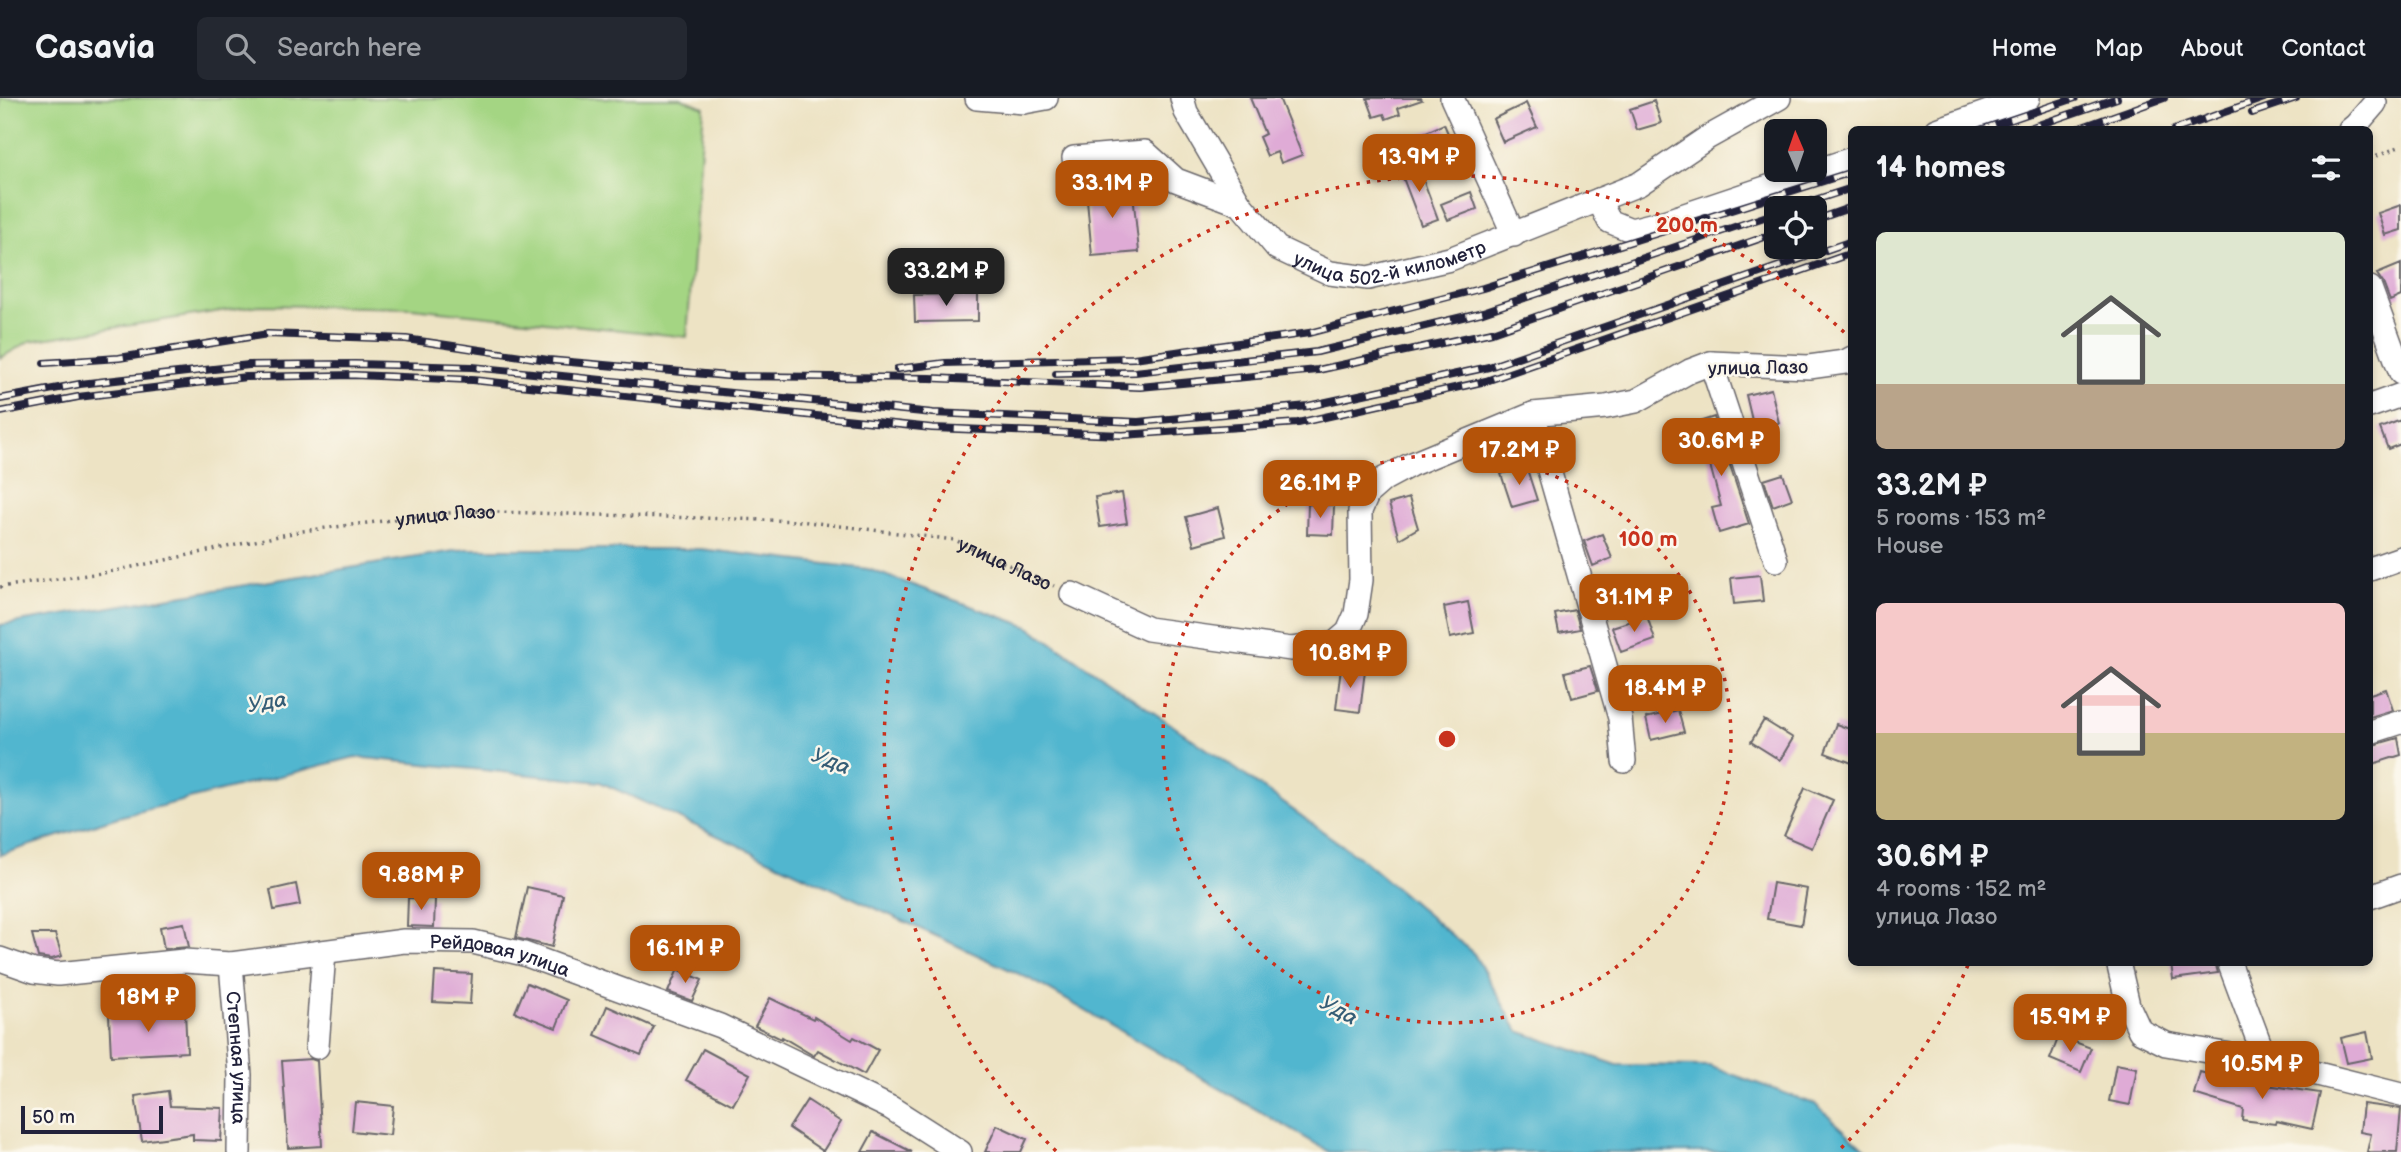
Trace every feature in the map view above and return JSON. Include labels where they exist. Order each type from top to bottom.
[{"type":"street","points":[[977,98],[1024,103],[1046,98]]},
{"type":"street","points":[[1165,98],[1184,105]]},
{"type":"street","points":[[1452,98],[1514,234]]},
{"type":"street","name":"улица 502-й километр","points":[[1184,105],[1240,204],[1277,248],[1330,273],[1368,278],[1450,259],[1639,184],[1707,138],[1779,98]]},
{"type":"street","points":[[1948,126],[2028,98]]},
{"type":"street","points":[[2356,126],[2375,103]]},
{"type":"street","points":[[1073,158],[1145,152],[1175,180],[1240,204]]},
{"type":"street","points":[[1599,200],[1609,221],[1631,230],[1848,160]]},
{"type":"street","points":[[2373,296],[2401,373]]},
{"type":"street","name":"улица Лазо","points":[[1072,594],[1148,629],[1291,649],[1334,644],[1348,632],[1356,614],[1361,580],[1360,511],[1368,493],[1384,479],[1410,465],[1533,414],[1606,407],[1636,401],[1690,371],[1711,363],[1809,367],[1848,360]]},
{"type":"street","points":[[1711,363],[1776,560]]},
{"type":"street","points":[[2373,405],[2401,395]]},
{"type":"street","points":[[1533,414],[1620,718],[1624,761]]},
{"type":"street","points":[[2373,568],[2401,558]]},
{"type":"street","points":[[2373,731],[2401,722]]},
{"type":"street","points":[[2373,896],[2401,886]]},
{"type":"street","name":"Рейдовая улица","points":[[0,959],[34,971],[58,974],[184,961],[231,964],[404,941],[473,942],[524,954],[720,1026],[891,1108],[960,1152]]},
{"type":"street","points":[[317,1047],[324,952]]},
{"type":"street","name":"Степная улица","points":[[231,964],[240,1075],[239,1152]]},
{"type":"street","points":[[2119,966],[2128,1005],[2140,1031],[2166,1044],[2266,1061],[2401,1095]]},
{"type":"street","points":[[2230,966],[2266,1061]]},
{"type":"path","points":[[2373,158],[2401,146]]},
{"type":"path","name":"улица Лазо","points":[[0,587],[109,572],[302,531],[466,511],[800,522],[955,540],[1072,594]]},
{"type":"green space","points":[[0,98],[681,98],[704,107],[687,337],[412,308],[259,305],[30,341],[0,358]]},
{"type":"water","name":"Уда","points":[[466,549],[700,549],[868,569],[1029,627],[1236,769],[1364,861],[1474,954],[1518,1031],[1617,1065],[1709,1066],[1815,1104],[1868,1152],[1330,1152],[1032,980],[600,782],[355,757],[118,817],[0,855],[0,625]]},
{"type":"building","points":[[1250,98],[1279,98],[1302,155],[1281,163],[1277,152],[1267,156],[1259,137],[1265,134]]},
{"type":"building","points":[[1367,98],[1422,100],[1398,108],[1400,114],[1386,119],[1384,114],[1374,117]]},
{"type":"building","points":[[1654,101],[1661,123],[1637,130],[1630,109]]},
{"type":"building","points":[[1526,103],[1537,127],[1503,142],[1493,119]]},
{"type":"building","points":[[1444,124],[1455,150],[1426,162],[1415,137]]},
{"type":"building","points":[[1417,163],[1438,219],[1421,225],[1400,170]]},
{"type":"building","points":[[1132,184],[1139,252],[1092,256],[1086,189]]},
{"type":"building","points":[[1471,192],[1477,209],[1448,220],[1441,204]]},
{"type":"building","points":[[2401,205],[2401,230],[2385,235],[2378,213]]},
{"type":"building","points":[[2401,264],[2401,296],[2390,301],[2377,274]]},
{"type":"building","points":[[978,294],[978,321],[915,322],[914,295]]},
{"type":"building","points":[[1771,389],[1779,423],[1754,429],[1746,395]]},
{"type":"building","points":[[1714,417],[1749,524],[1719,533],[1712,508],[1721,506],[1707,454],[1704,455],[1693,424]]},
{"type":"building","points":[[2401,420],[2401,444],[2388,449],[2380,428]]},
{"type":"building","points":[[1526,466],[1537,500],[1512,507],[1501,474]]},
{"type":"building","points":[[1783,474],[1792,499],[1773,506],[1764,480]]},
{"type":"building","points":[[1122,493],[1127,523],[1100,527],[1095,497]]},
{"type":"building","points":[[1409,498],[1418,528],[1399,539],[1389,504]]},
{"type":"building","points":[[1308,504],[1334,505],[1333,535],[1307,534]]},
{"type":"building","points":[[1218,508],[1225,536],[1194,545],[1186,517]]},
{"type":"building","points":[[1602,534],[1612,558],[1593,566],[1584,541]]},
{"type":"building","points":[[1760,575],[1763,601],[1734,604],[1731,578]]},
{"type":"building","points":[[1468,602],[1474,633],[1450,638],[1444,607]]},
{"type":"building","points":[[1575,610],[1580,629],[1559,633],[1555,614]]},
{"type":"building","points":[[1647,616],[1655,640],[1621,652],[1612,627]]},
{"type":"building","points":[[1590,666],[1598,691],[1572,698],[1565,672]]},
{"type":"building","points":[[1341,667],[1365,670],[1360,712],[1336,709]]},
{"type":"building","points":[[2386,689],[2393,710],[2373,716],[2373,693]]},
{"type":"building","points":[[1678,710],[1684,732],[1651,740],[1646,718]]},
{"type":"building","points":[[1764,720],[1793,738],[1780,760],[1751,742]]},
{"type":"building","points":[[1836,724],[1848,728],[1848,762],[1825,753]]},
{"type":"building","points":[[2398,738],[2401,755],[2373,764],[2373,745]]},
{"type":"building","points":[[1805,788],[1833,800],[1812,848],[1784,836]]},
{"type":"building","points":[[1773,883],[1807,889],[1801,925],[1767,919]]},
{"type":"building","points":[[296,884],[300,905],[274,910],[270,890]]},
{"type":"building","points":[[527,887],[563,895],[552,947],[516,938]]},
{"type":"building","points":[[408,898],[435,899],[434,927],[407,926]]},
{"type":"building","points":[[184,923],[189,947],[164,949],[160,927]]},
{"type":"building","points":[[32,934],[55,934],[62,956],[52,959],[38,957]]},
{"type":"building","points":[[2171,966],[2216,966],[2218,973],[2173,979]]},
{"type":"building","points":[[678,969],[702,980],[692,1001],[668,992]]},
{"type":"building","points":[[435,972],[472,974],[470,1004],[433,1002]]},
{"type":"building","points":[[527,983],[567,1000],[556,1028],[515,1012]]},
{"type":"building","points":[[770,998],[813,1019],[814,1017],[852,1040],[854,1037],[878,1050],[864,1075],[818,1050],[814,1056],[782,1037],[781,1039],[755,1026]]},
{"type":"building","points":[[607,1006],[654,1027],[641,1055],[595,1035]]},
{"type":"building","points":[[185,1012],[187,1052],[111,1056],[109,1015]]},
{"type":"building","points":[[2367,1032],[2372,1058],[2347,1063],[2341,1038]]},
{"type":"building","points":[[2059,1036],[2091,1048],[2081,1072],[2050,1059]]},
{"type":"building","points":[[703,1049],[750,1074],[733,1105],[686,1080]]},
{"type":"building","points":[[282,1061],[317,1061],[322,1146],[288,1148]]},
{"type":"building","points":[[2116,1064],[2137,1068],[2130,1105],[2109,1101]]},
{"type":"building","points":[[2200,1072],[2246,1085],[2247,1082],[2320,1093],[2312,1129],[2276,1121],[2275,1124],[2242,1120],[2243,1109],[2194,1094]]},
{"type":"building","points":[[168,1091],[170,1106],[223,1108],[221,1141],[193,1140],[193,1134],[142,1141],[135,1096]]},
{"type":"building","points":[[807,1100],[841,1122],[823,1151],[789,1128]]},
{"type":"building","points":[[355,1102],[393,1106],[390,1135],[352,1131]]},
{"type":"building","points":[[2363,1104],[2401,1109],[2397,1152],[2367,1152],[2371,1134],[2360,1132]]},
{"type":"building","points":[[997,1125],[1027,1139],[1021,1152],[985,1152]]},
{"type":"building","points":[[873,1132],[912,1152],[862,1152]]},
{"type":"railway","points":[[1992,126],[2075,98]]},
{"type":"railway","points":[[2036,126],[2117,98]]},
{"type":"railway","points":[[2085,126],[2164,98]]},
{"type":"railway","points":[[2185,126],[2264,98]]},
{"type":"railway","points":[[2252,113],[2296,98]]},
{"type":"railway","points":[[897,369],[945,363],[1134,358],[1309,333],[1483,288],[1848,173]]},
{"type":"railway","points":[[1827,196],[1848,189]]},
{"type":"railway","points":[[1827,216],[1848,208]]},
{"type":"railway","points":[[1056,374],[1135,372],[1317,352],[1483,312],[1764,217]]},
{"type":"railway","points":[[44,363],[119,358],[268,334],[406,339],[548,360],[727,376],[930,378],[1140,387],[1318,370],[1492,332],[1764,237]]},
{"type":"railway","points":[[0,399],[80,384],[249,365],[355,364],[472,367],[933,413],[1138,422],[1308,406],[1489,367],[1848,242]]},
{"type":"railway","points":[[0,412],[78,397],[246,377],[355,375],[472,380],[932,428],[1123,435],[1298,423],[1486,381],[1848,254]]}]
